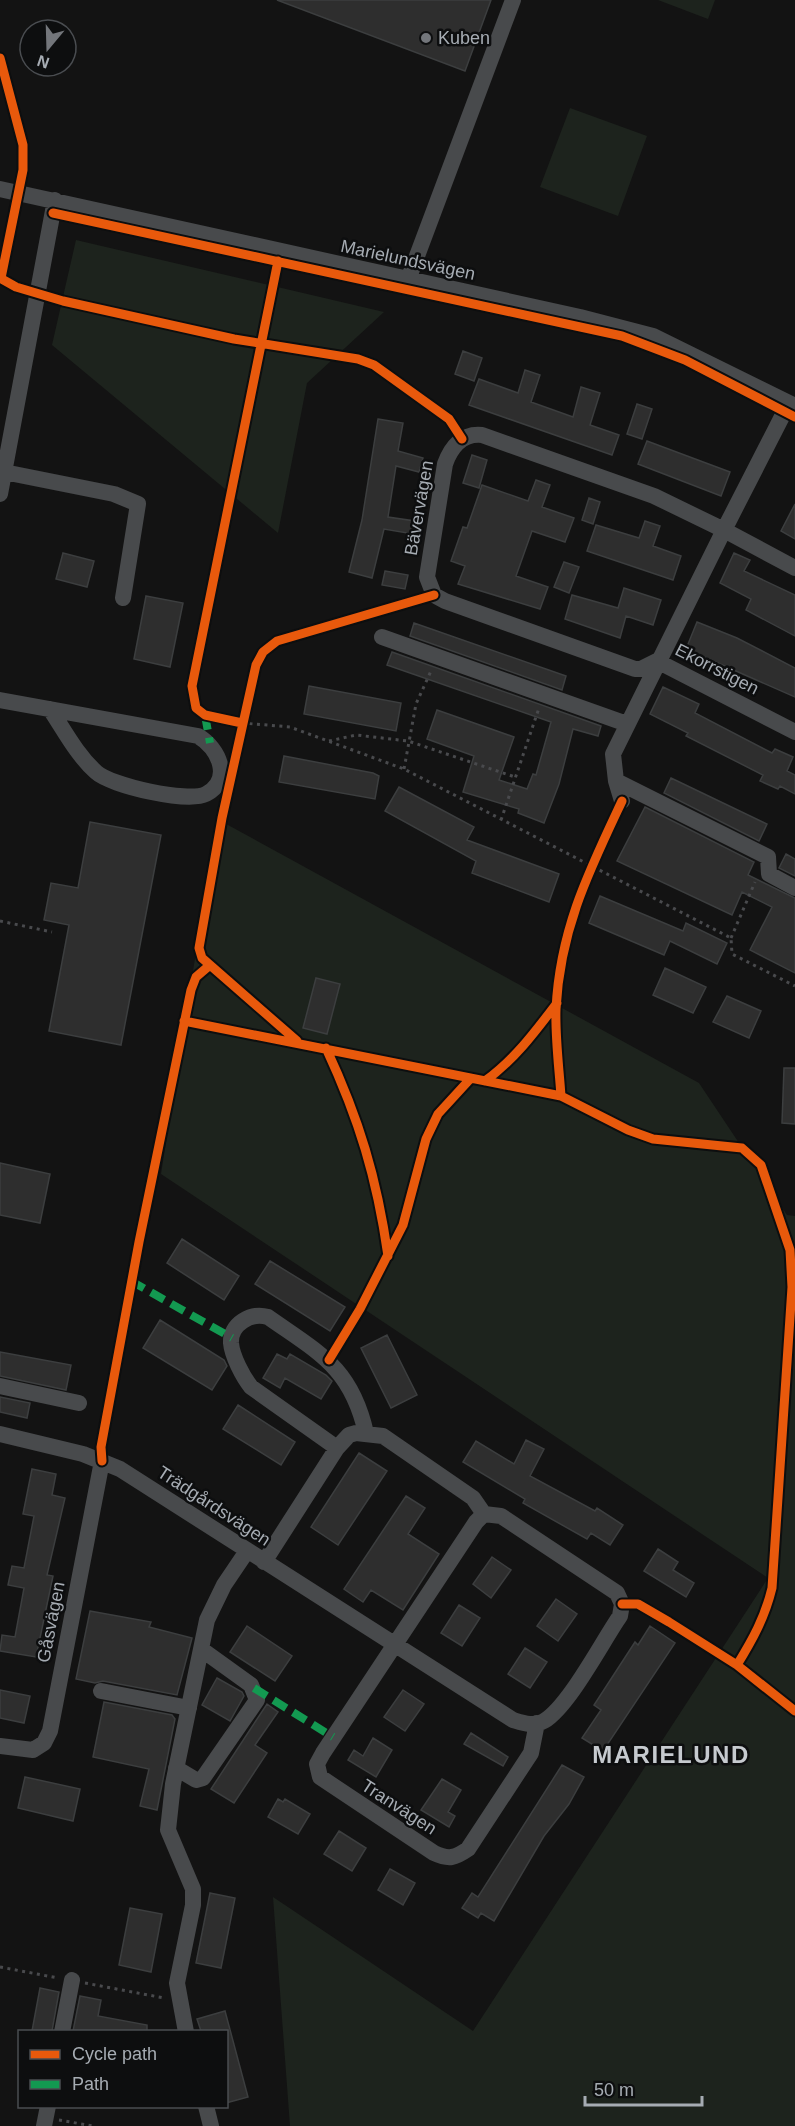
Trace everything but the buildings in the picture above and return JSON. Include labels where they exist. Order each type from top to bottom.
[{"type":"street","points":[[408,280],[513,0]]},
{"type":"street","name":"Marielundsvägen","points":[[0,189],[580,317],[652,336],[792,405]]},
{"type":"street","points":[[0,495],[55,200]]},
{"type":"street","name":"Ekorrstigen","points":[[792,405],[724,530],[657,661],[795,732]]},
{"type":"street","name":"Bävervägen","points":[[657,661],[641,669],[635,669],[445,601],[434,595],[427,577],[445,464],[450,449],[462,439],[482,435],[654,496],[724,530]]},
{"type":"street","points":[[4,472],[114,494],[138,504],[123,598]]},
{"type":"street","points":[[724,530],[795,568]]},
{"type":"street","points":[[382,637],[627,724]]},
{"type":"street","points":[[622,801],[616,782],[613,754],[657,661]]},
{"type":"street","points":[[0,700],[50,709],[198,736],[210,743],[219,755],[220,774],[215,786],[206,794],[189,798],[116,784],[97,774],[87,763],[50,709]]},
{"type":"street","points":[[616,782],[768,857],[769,874],[795,888]]},
{"type":"street","points":[[337,1448],[250,1387],[231,1343],[233,1332],[248,1316],[257,1314],[268,1317],[329,1360],[355,1395],[366,1433]]},
{"type":"street","points":[[0,1386],[80,1403]]},
{"type":"street","points":[[264,1562],[337,1448],[349,1435],[366,1433],[383,1436],[473,1498],[484,1514],[501,1516],[617,1593],[622,1604],[620,1616],[558,1710],[537,1723]]},
{"type":"street","name":"Trädgårdsvägen","points":[[0,1434],[83,1454],[120,1469],[513,1720],[527,1724],[537,1723]]},
{"type":"street","name":"Gåsvägen","points":[[0,1746],[33,1750],[44,1743],[50,1731],[102,1461]]},
{"type":"street","points":[[394,1643],[476,1522],[484,1514]]},
{"type":"street","points":[[186,2030],[177,1983],[193,1905],[193,1889],[168,1830],[176,1768],[207,1620],[224,1585],[247,1551]]},
{"type":"street","name":"Tranvägen","points":[[394,1643],[323,1753],[318,1764],[319,1770],[324,1782],[434,1853],[445,1858],[456,1858],[468,1849],[531,1753],[537,1723]]},
{"type":"street","points":[[176,1768],[196,1780],[203,1778],[257,1700],[251,1685],[201,1649]]},
{"type":"street","points":[[101,1691],[189,1708]]},
{"type":"street","points":[[62,2030],[72,1980]]},
{"type":"street","points":[[206,2108],[211,2126]]},
{"type":"path","points":[[404,769],[416,704],[437,656]]},
{"type":"path","points":[[501,820],[544,694]]},
{"type":"path","points":[[240,733],[238,722],[245,711]]},
{"type":"path","points":[[238,722],[290,728],[404,769],[501,820],[589,872],[731,938]]},
{"type":"path","points":[[329,741],[356,735],[408,741],[515,777]]},
{"type":"path","points":[[589,872],[597,853]]},
{"type":"path","points":[[769,866],[758,875],[731,938],[732,954],[795,986]]},
{"type":"path","points":[[0,921],[52,932]]},
{"type":"path","points":[[46,2116],[93,2126]]},
{"type":"shaded area","points":[[658,0],[715,0],[708,19]]},
{"type":"shaded area","points":[[570,108],[647,136],[618,216],[540,187]]},
{"type":"shaded area","points":[[76,240],[384,312],[307,383],[278,533],[52,345]]},
{"type":"shaded area","points":[[217,819],[699,1083],[787,1215],[795,1216],[795,2126],[290,2126],[273,1897],[473,2031],[768,1578],[161,1174]]},
{"type":"marked path","points":[[205,715],[210,743]]},
{"type":"marked path","points":[[131,1281],[232,1338]]},
{"type":"marked path","points":[[254,1688],[333,1737]]},
{"type":"cycle path","points":[[0,58],[23,145],[23,170],[1,278]]},
{"type":"cycle path","points":[[53,213],[622,336],[685,360],[795,417]]},
{"type":"cycle path","points":[[242,723],[205,715],[196,708],[192,686],[278,261]]},
{"type":"cycle path","points":[[0,278],[16,287],[63,301],[234,339],[358,359],[374,365],[449,419],[462,439]]},
{"type":"cycle path","points":[[297,1041],[202,958],[199,948],[222,818],[256,665],[263,652],[277,641],[434,595]]},
{"type":"cycle path","points":[[561,1096],[556,1009],[563,953],[578,901],[622,801]]},
{"type":"cycle path","points":[[102,1461],[101,1447],[139,1242],[191,990],[196,977],[210,965]]},
{"type":"cycle path","points":[[485,1081],[515,1054],[557,1003]]},
{"type":"cycle path","points":[[184,1021],[561,1096],[628,1130],[653,1139],[742,1148],[761,1165],[790,1250],[792,1287],[772,1588],[758,1628],[737,1665]]},
{"type":"cycle path","points":[[326,1048],[348,1099],[365,1149],[384,1228],[388,1256]]},
{"type":"cycle path","points":[[329,1360],[360,1309],[403,1225],[426,1139],[438,1114],[471,1078]]},
{"type":"cycle path","points":[[622,1604],[638,1604],[669,1622],[737,1665],[795,1711]]},
{"type":"place","name":"Kuben","points":[[426,38]]},
{"type":"district","name":"MARIELUND","points":[[671,1754]]}]
